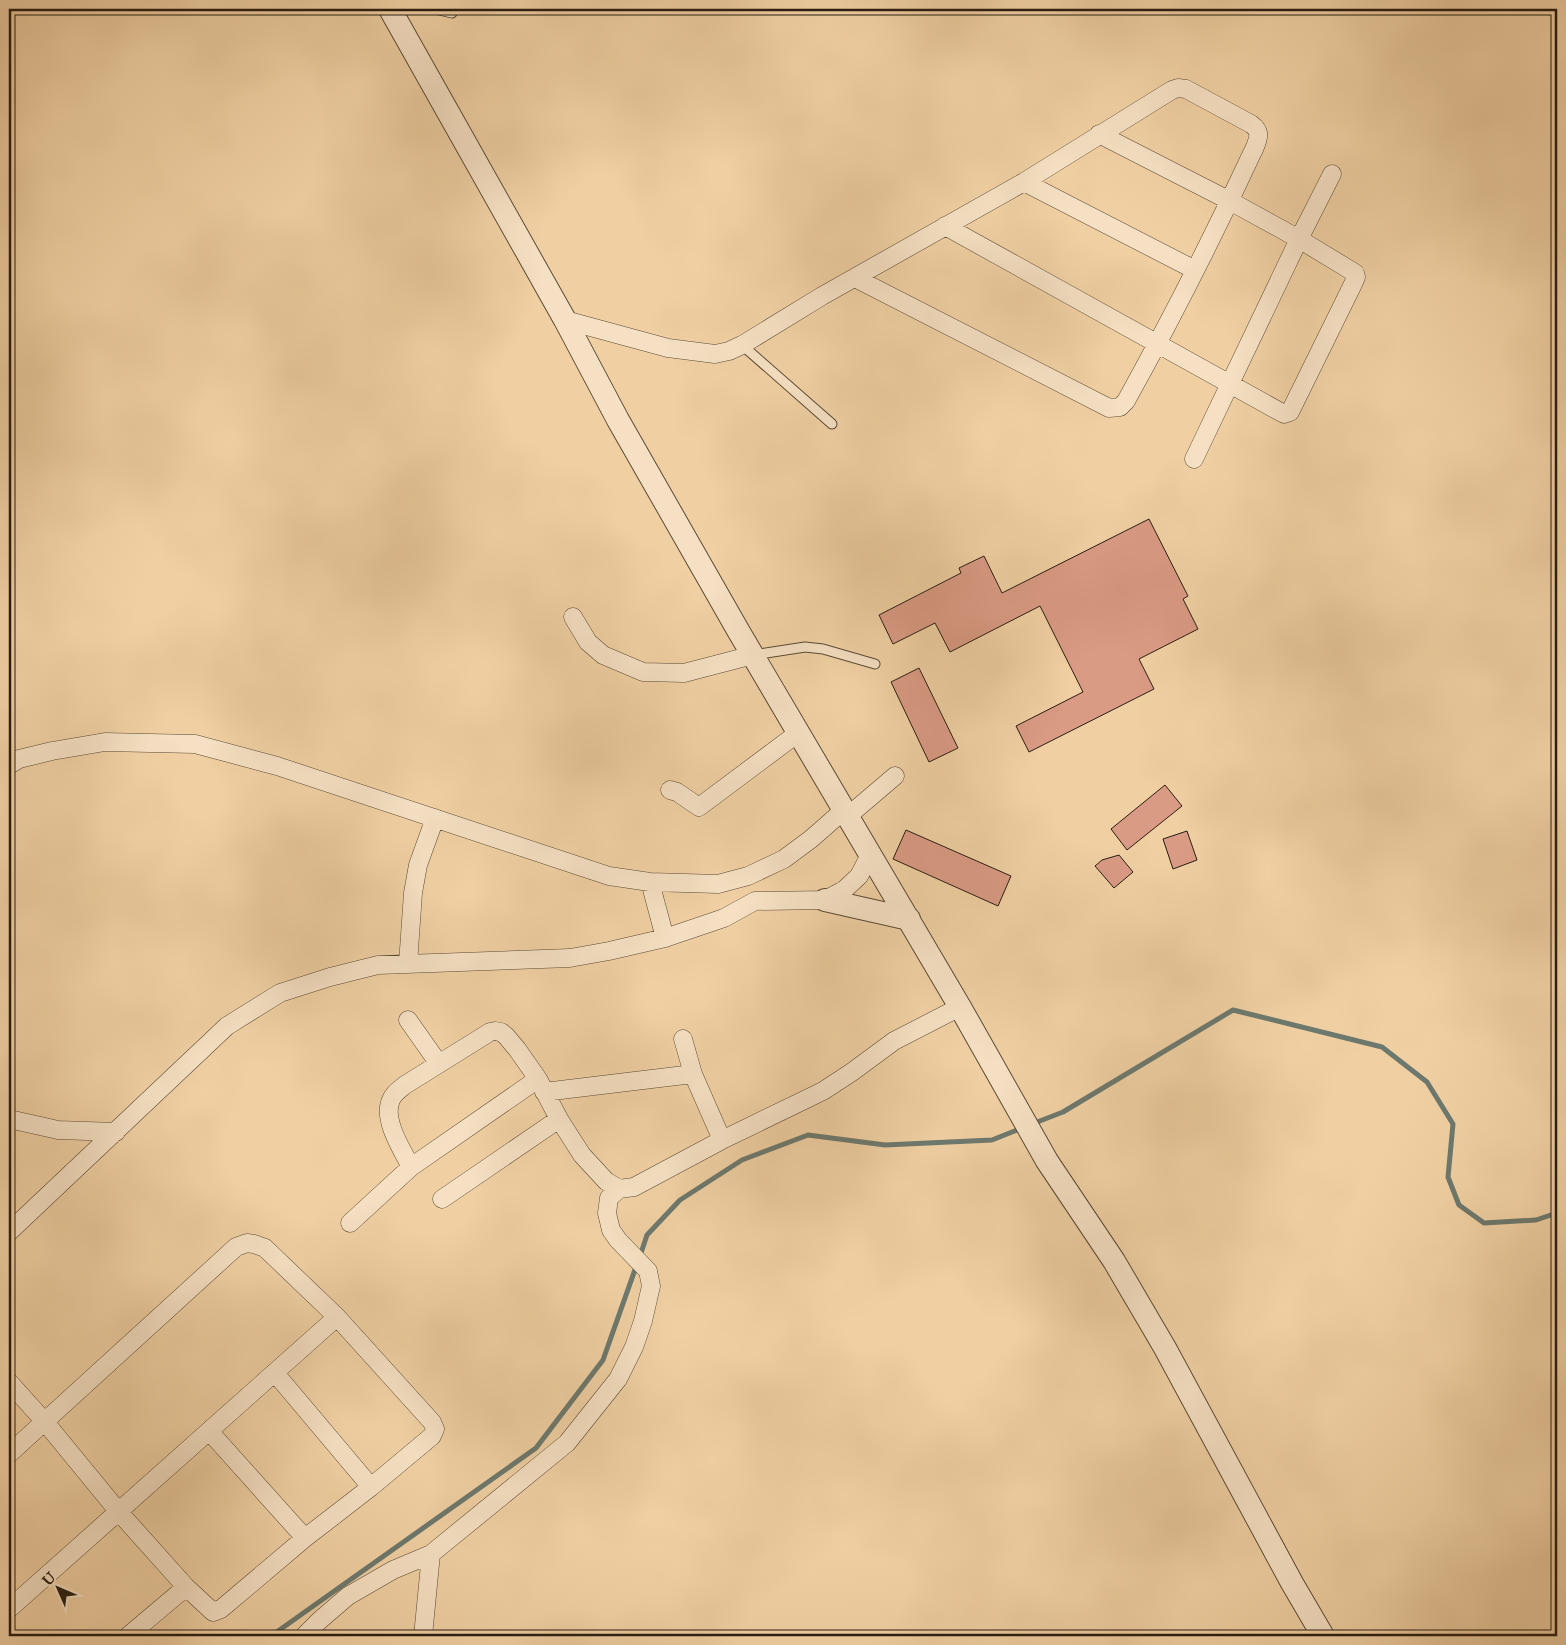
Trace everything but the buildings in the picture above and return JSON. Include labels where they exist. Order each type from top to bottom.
[{"type":"street","points":[[390,9],[618,420],[753,655],[871,853],[1047,1161],[1114,1261],[1165,1348],[1292,1583],[1323,1636]]},
{"type":"street","points":[[564,320],[668,348],[715,354],[729,351],[822,296],[1024,182],[1172,90],[1178,88],[1186,89],[1251,124],[1259,132],[1255,147],[1230,201],[1158,344],[1126,401],[1120,407],[1109,408],[854,278]]},
{"type":"street","points":[[945,226],[1228,384],[1284,414],[1290,412],[1354,282],[1356,277],[1354,272],[1230,201],[1099,134]]},
{"type":"street","points":[[1194,459],[1228,384],[1332,174]]},
{"type":"street","points":[[1024,182],[1195,270]]},
{"type":"street","points":[[573,617],[588,642],[603,655],[643,672],[684,673],[753,655]]},
{"type":"street","points":[[670,790],[677,792],[699,807],[798,732]]},
{"type":"street","points":[[9,765],[19,759],[52,751],[105,742],[195,744],[278,766],[609,876],[650,882],[718,884],[748,876],[784,859],[895,776]]},
{"type":"street","points":[[408,964],[413,893],[418,865],[435,818]]},
{"type":"street","points":[[824,900],[844,890],[859,876],[871,853]]},
{"type":"street","points":[[748,876],[755,901]]},
{"type":"street","points":[[650,882],[665,938]]},
{"type":"street","points":[[9,1232],[227,1026],[280,993],[330,976],[378,966],[570,958],[609,951],[665,938],[724,918],[755,901],[824,900],[909,919]]},
{"type":"street","points":[[411,1167],[392,1131],[388,1106],[390,1101],[396,1092],[404,1086],[490,1032],[501,1032],[517,1049],[541,1085],[559,1119],[582,1155],[606,1181],[619,1188],[634,1187],[722,1140],[823,1090],[852,1072],[894,1041],[960,1007]]},
{"type":"street","points":[[408,1020],[439,1064]]},
{"type":"street","points":[[683,1039],[692,1074],[722,1140]]},
{"type":"street","points":[[350,1223],[411,1167],[541,1085],[692,1074]]},
{"type":"street","points":[[9,1119],[58,1130],[116,1132]]},
{"type":"street","points":[[442,1199],[559,1119]]},
{"type":"street","points":[[304,1636],[348,1596],[393,1570],[431,1554],[567,1443],[618,1379],[634,1347],[643,1321],[651,1286],[648,1271],[618,1240],[611,1230],[607,1213],[609,1198],[619,1188]]},
{"type":"street","points":[[9,1382],[45,1422],[118,1511],[210,1612],[215,1612],[228,1604],[305,1538],[371,1487],[432,1436],[436,1429],[432,1422],[337,1317],[265,1248],[247,1243],[236,1246],[45,1422],[9,1454]]},
{"type":"street","points":[[9,1609],[337,1317]]},
{"type":"street","points":[[275,1373],[371,1487]]},
{"type":"street","points":[[209,1431],[305,1538]]},
{"type":"street","points":[[423,1636],[431,1554]]},
{"type":"street","points":[[128,1636],[186,1587]]},
{"type":"lane","points":[[435,9],[452,13]]},
{"type":"lane","points":[[742,345],[832,424]]},
{"type":"lane","points":[[753,655],[805,647],[823,649],[875,664]]},
{"type":"waterway","points":[[1032,1124],[1063,1112],[1233,1010],[1382,1047],[1427,1082],[1453,1124],[1448,1177],[1459,1205],[1484,1223],[1536,1220],[1557,1213]]},
{"type":"waterway","points":[[640,1256],[647,1235],[680,1200],[742,1160],[808,1135],[885,1145],[992,1140],[1022,1128]]},
{"type":"waterway","points":[[271,1636],[536,1448],[603,1360],[637,1264]]}]
